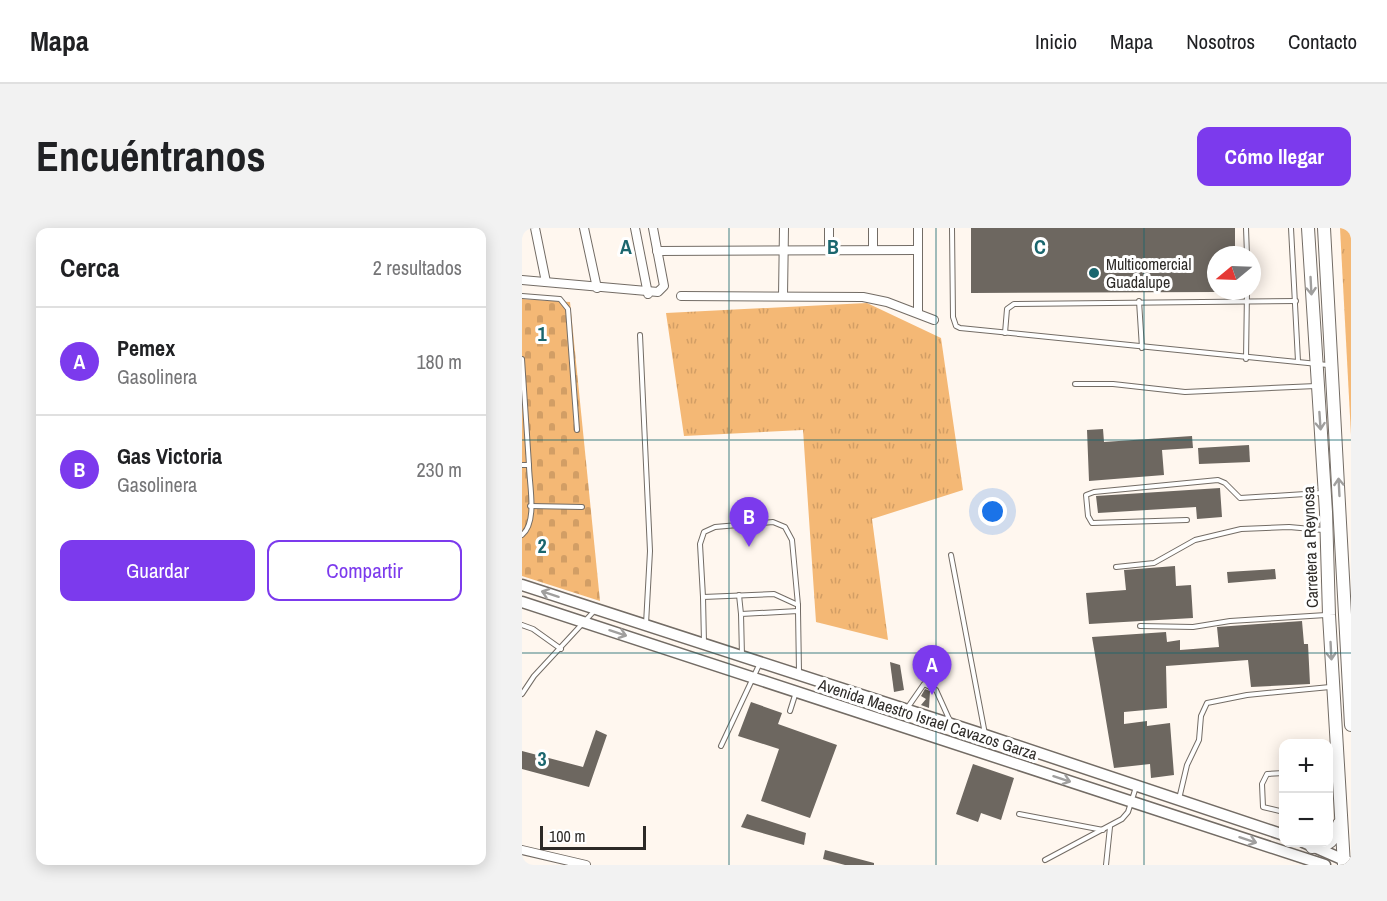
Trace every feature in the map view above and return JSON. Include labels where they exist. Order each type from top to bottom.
[{"type":"main road","name":"Carretera a Reynosa","points":[[1308,228],[1327,530],[1333,739]]},
{"type":"main road","name":"Carretera a Reynosa","points":[[1324,228],[1348,604],[1351,725]]},
{"type":"main road","points":[[1326,512],[1333,523],[1338,589],[1348,604],[1329,615]]},
{"type":"main road","name":"Avenida Maestro Israel Cavazos Garza","points":[[522,585],[1279,833]]},
{"type":"main road","name":"Avenida Maestro Israel Cavazos Garza","points":[[522,602],[1325,865]]},
{"type":"main road","points":[[821,699],[826,684]]},
{"type":"main road","points":[[861,712],[866,697]]},
{"type":"main road","name":"Carretera a Reynosa","points":[[1333,772],[1346,863]]},
{"type":"main road","points":[[1333,837],[1340,820]]},
{"type":"main road","points":[[1312,847],[1346,863]]},
{"type":"street","points":[[535,228],[546,282]]},
{"type":"street","points":[[584,228],[597,288]]},
{"type":"street","points":[[635,228],[648,294]]},
{"type":"street","points":[[522,280],[648,294],[658,292],[664,286],[653,228]]},
{"type":"street","points":[[783,296],[784,228]]},
{"type":"street","points":[[829,228],[829,249]]},
{"type":"street","points":[[873,228],[873,248]]},
{"type":"street","points":[[918,228],[918,313]]},
{"type":"street","points":[[657,251],[918,249]]},
{"type":"street","points":[[681,296],[875,299],[934,320]]},
{"type":"street","points":[[522,850],[586,865]]},
{"type":"lane","points":[[952,228],[954,322],[960,328],[1246,359],[1332,365]]},
{"type":"lane","points":[[1245,228],[1246,246]]},
{"type":"lane","points":[[1291,228],[1298,361]]},
{"type":"lane","points":[[522,296],[560,299],[568,309],[577,430]]},
{"type":"lane","points":[[1139,301],[1142,348]]},
{"type":"lane","points":[[1246,359],[1247,301]]},
{"type":"lane","points":[[1005,333],[1007,309],[1014,304],[1296,301]]},
{"type":"lane","points":[[640,335],[650,542],[645,624]]},
{"type":"lane","points":[[522,358],[530,507],[527,531],[522,536]]},
{"type":"lane","points":[[1075,384],[1113,384],[1185,392],[1317,386]]},
{"type":"lane","points":[[522,465],[528,465]]},
{"type":"lane","points":[[1187,520],[1092,523],[1088,516],[1086,495],[1094,492],[1218,480],[1225,483],[1240,498],[1325,493]]},
{"type":"lane","points":[[530,507],[582,507]]},
{"type":"lane","points":[[704,644],[700,544],[704,532],[715,527],[773,522],[785,527],[792,540],[798,605],[799,676]]},
{"type":"lane","points":[[1116,567],[1154,563],[1195,540],[1241,529],[1289,527],[1327,530]]},
{"type":"lane","points":[[951,555],[985,735]]},
{"type":"lane","points":[[703,597],[774,594],[798,605]]},
{"type":"lane","points":[[739,595],[742,657]]},
{"type":"lane","points":[[522,694],[534,676],[561,650],[597,609]]},
{"type":"lane","points":[[741,614],[798,611]]},
{"type":"lane","points":[[1140,626],[1193,627],[1222,621],[1329,615]]},
{"type":"lane","points":[[522,625],[561,650]]},
{"type":"lane","points":[[721,746],[760,663]]},
{"type":"lane","points":[[906,710],[920,685],[924,684],[936,690],[951,724]]},
{"type":"lane","points":[[1179,800],[1186,765],[1199,740],[1201,716],[1207,703],[1247,694],[1333,687]]},
{"type":"lane","points":[[790,711],[797,691]]},
{"type":"lane","points":[[1279,773],[1267,774],[1262,783],[1265,809],[1279,811]]},
{"type":"lane","points":[[1045,860],[1122,819],[1137,787]]},
{"type":"lane","points":[[1019,814],[1104,830]]},
{"type":"lane","points":[[1106,865],[1110,827]]},
{"type":"green space","points":[[1340,228],[1351,228],[1351,435]]},
{"type":"green space","points":[[522,299],[570,302],[600,601],[522,576]]},
{"type":"green space","points":[[867,303],[941,338],[963,490],[872,519],[888,640],[816,622],[803,430],[684,436],[666,313]]},
{"type":"building","name":"Multicomercial Guadalupe","points":[[971,228],[1235,228],[1235,246],[1207,246],[1207,292],[971,293]]},
{"type":"building","points":[[1103,429],[1104,442],[1192,436],[1193,448],[1162,450],[1164,475],[1089,481],[1087,430]]},
{"type":"building","points":[[1249,445],[1250,462],[1199,464],[1198,448]]},
{"type":"building","points":[[1220,488],[1222,517],[1197,519],[1196,507],[1098,513],[1096,496]]},
{"type":"building","points":[[1175,566],[1176,586],[1191,585],[1193,618],[1089,624],[1086,593],[1126,590],[1124,570]]},
{"type":"building","points":[[1275,569],[1276,579],[1228,583],[1227,572]]},
{"type":"building","points":[[1302,621],[1304,644],[1308,644],[1310,684],[1251,687],[1248,660],[1166,666],[1167,708],[1124,712],[1124,724],[1147,721],[1147,726],[1170,723],[1174,775],[1151,778],[1150,764],[1114,768],[1092,637],[1166,632],[1167,642],[1180,640],[1180,650],[1219,647],[1217,627]]},
{"type":"building","points":[[890,662],[900,665],[904,690],[894,692]]},
{"type":"building","points":[[925,689],[930,691],[929,708],[921,705],[926,699],[921,696]]},
{"type":"building","points":[[751,702],[782,713],[778,724],[837,745],[810,818],[761,801],[779,749],[738,736]]},
{"type":"building","points":[[596,730],[607,735],[589,787],[522,769],[522,751],[583,767]]},
{"type":"building","points":[[973,764],[1014,778],[1001,820],[981,813],[978,822],[956,814]]},
{"type":"building","points":[[747,814],[806,833],[804,845],[741,827]]},
{"type":"building","points":[[825,850],[874,863],[874,865],[845,865],[823,859]]},
{"type":"place","name":"Multicomercial Guadalupe","points":[[1094,273]]},
{"type":"place","name":"Gas Victoria","points":[[749,547]]},
{"type":"place","name":"Pemex","points":[[932,695]]}]
